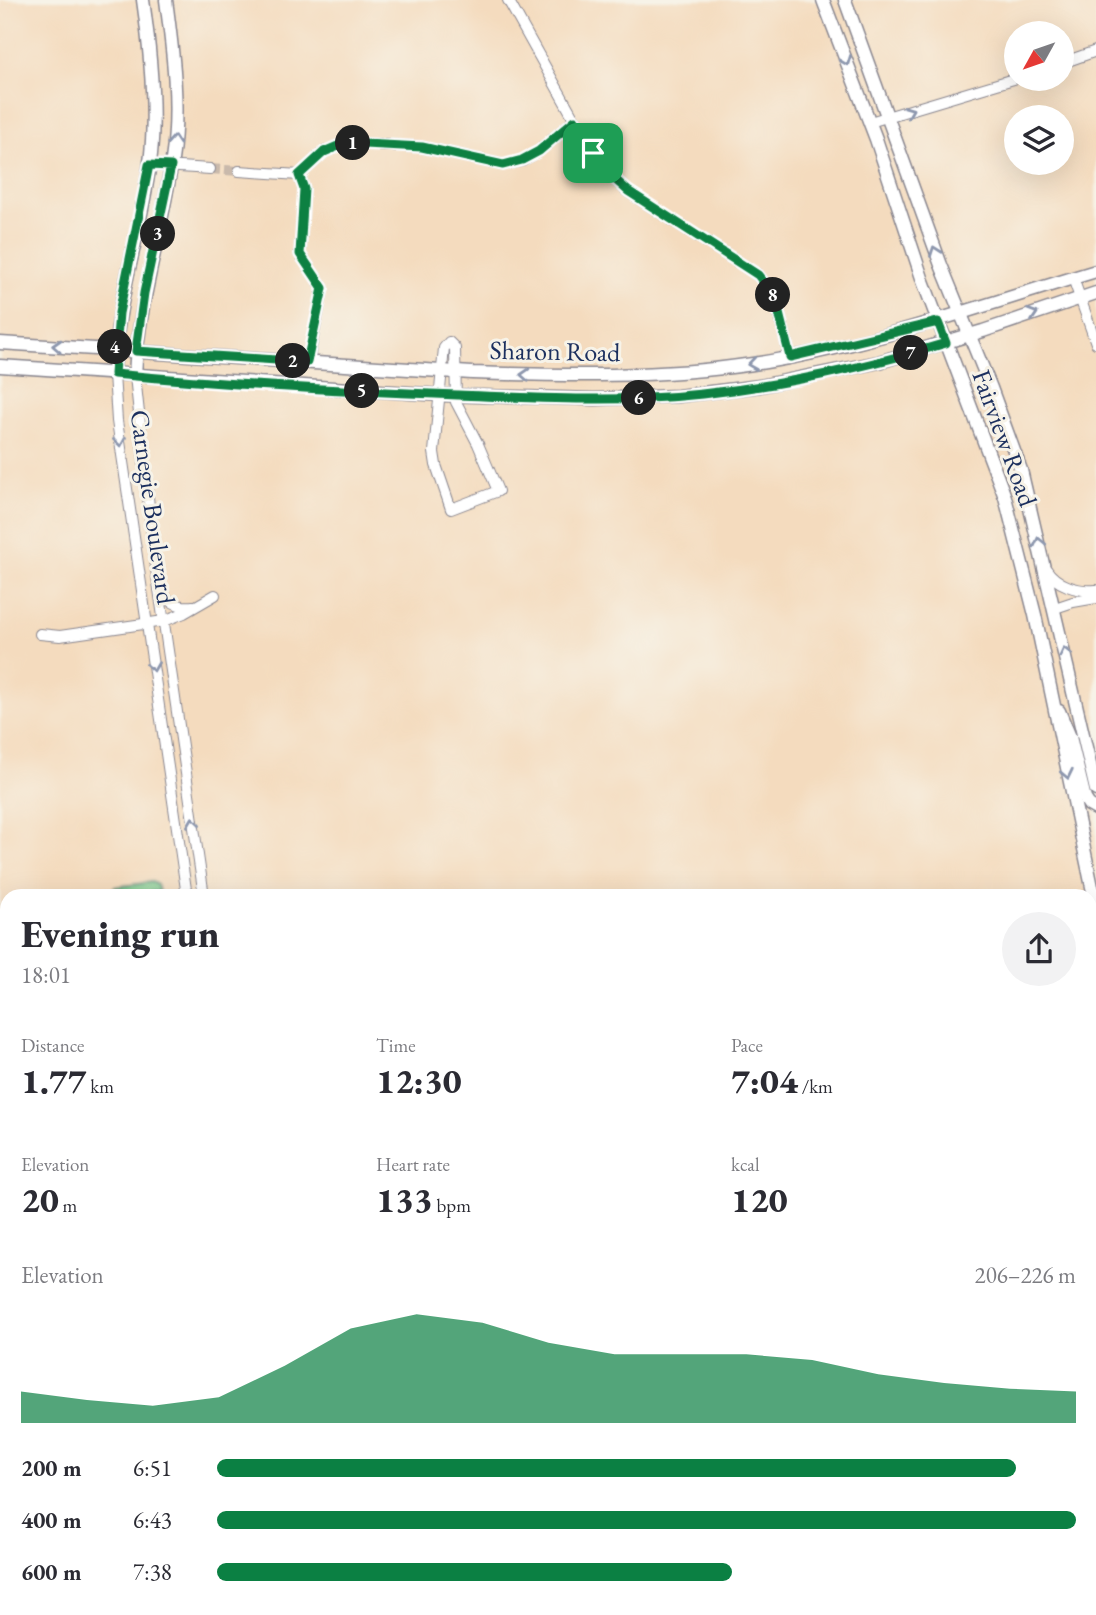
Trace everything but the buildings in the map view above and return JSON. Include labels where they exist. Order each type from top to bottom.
[{"type":"main road","name":"Carnegie Boulevard","points":[[114,374],[122,293],[149,165],[152,108],[142,0]]},
{"type":"main road","name":"Carnegie Boulevard","points":[[135,376],[142,302],[171,166],[175,102],[166,0]]},
{"type":"main road","name":"Fairview Road","points":[[823,0],[870,122],[938,322],[1005,497],[1035,615],[1092,889]]},
{"type":"main road","name":"Fairview Road","points":[[845,0],[1021,470],[1096,790]]},
{"type":"main road","name":"Sharon Road","points":[[0,343],[533,376],[632,375],[701,370],[790,357],[938,322],[1096,271]]},
{"type":"main road","name":"Sharon Road","points":[[0,366],[455,395],[613,399],[704,394],[879,362],[946,343],[1096,293]]},
{"type":"main road","points":[[1052,699],[1070,737],[1085,799],[1096,809]]},
{"type":"street","points":[[508,0],[607,172],[628,191],[758,275],[775,297],[790,357]]},
{"type":"street","points":[[1074,59],[1096,51]]},
{"type":"street","points":[[870,122],[1004,82]]},
{"type":"street","points":[[239,171],[299,175],[324,152],[345,143],[422,147],[503,165],[522,160],[539,151],[575,120]]},
{"type":"street","points":[[149,165],[211,169]]},
{"type":"street","points":[[299,175],[304,189],[300,254],[323,288],[307,362]]},
{"type":"street","points":[[1073,278],[1096,343]]},
{"type":"street","points":[[449,371],[457,405],[478,444],[498,491],[452,509],[440,478],[434,452],[441,394],[449,371]]},
{"type":"street","name":"Carnegie Boulevard","points":[[114,374],[115,408],[186,889]]},
{"type":"street","name":"Carnegie Boulevard","points":[[135,376],[159,588],[203,889]]},
{"type":"street","points":[[1046,569],[1050,576],[1065,585],[1081,590],[1096,590]]},
{"type":"street","points":[[159,588],[164,596],[177,604],[192,607],[215,595]]},
{"type":"street","points":[[1055,608],[1096,598]]},
{"type":"street","points":[[40,634],[60,635],[164,621],[184,613],[200,602]]},
{"type":"green space","points":[[152,882],[158,889],[113,889]]},
{"type":"tunnel","points":[[210,169],[239,171]]},
{"type":"route","points":[[575,120],[593,153],[607,172],[635,197],[758,275],[775,297],[790,357],[938,322],[946,343],[879,362],[760,386],[695,395],[613,399],[347,390],[114,374],[122,293],[149,165],[171,166],[144,293],[136,351],[307,362],[323,288],[300,254],[304,189],[299,175],[324,152],[345,143],[411,146],[503,165],[522,160],[539,151],[575,120]]}]
